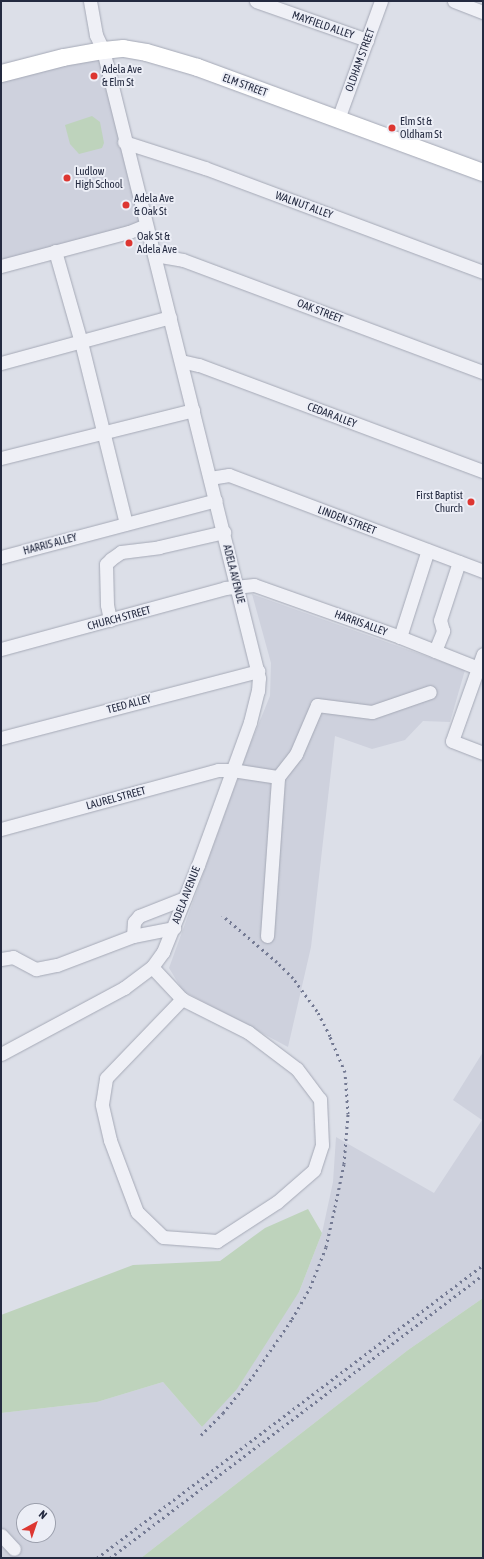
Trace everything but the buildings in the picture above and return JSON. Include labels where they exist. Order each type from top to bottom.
[{"type":"main road","name":"ELM STREET","points":[[1,73],[63,57],[102,50],[123,48],[152,53],[197,67],[483,172]]},
{"type":"street","name":"ADELA AVENUE","points":[[1,1054],[124,988],[152,967],[163,952],[174,928],[250,722],[258,691],[258,671],[238,586],[124,142],[102,50],[96,35],[90,1]]},
{"type":"street","name":"MAYFIELD ALLEY","points":[[256,1],[367,40]]},
{"type":"street","name":"OLDHAM STREET","points":[[338,119],[381,1]]},
{"type":"street","points":[[454,1],[483,12]]},
{"type":"street","name":"WALNUT ALLEY","points":[[124,142],[205,168],[483,272]]},
{"type":"street","points":[[1,266],[129,232],[146,224]]},
{"type":"street","points":[[55,251],[80,342],[126,524]]},
{"type":"street","name":"OAK STREET","points":[[154,256],[183,260],[483,372]]},
{"type":"street","points":[[1,363],[170,317]]},
{"type":"street","name":"CEDAR ALLEY","points":[[181,361],[199,365],[483,471]]},
{"type":"street","points":[[1,458],[193,410]]},
{"type":"street","name":"LINDEN STREET","points":[[210,478],[229,476],[483,571]]},
{"type":"street","name":"HARRIS ALLEY","points":[[1,557],[216,500]]},
{"type":"street","points":[[110,620],[107,605],[106,564],[121,552],[159,547],[224,532]]},
{"type":"street","points":[[400,637],[428,550]]},
{"type":"street","points":[[435,651],[443,631],[440,620],[459,562]]},
{"type":"street","name":"HARRIS ALLEY","points":[[238,586],[254,585],[400,637],[480,669]]},
{"type":"street","name":"CHURCH STREET","points":[[1,649],[238,586]]},
{"type":"street","points":[[483,654],[480,669],[452,741],[483,753]]},
{"type":"street","name":"TEED ALLEY","points":[[1,738],[258,671]]},
{"type":"street","points":[[267,936],[278,777],[296,754],[317,705],[372,712],[430,692]]},
{"type":"street","name":"LAUREL STREET","points":[[1,829],[218,770],[232,770],[278,777]]},
{"type":"street","points":[[133,936],[134,922],[139,916],[185,898]]},
{"type":"street","points":[[1,959],[13,957],[36,969],[57,965],[133,936],[174,928]]},
{"type":"street","points":[[152,967],[182,999],[248,1032],[297,1069],[320,1099],[322,1145],[314,1170],[276,1202],[217,1241],[163,1237],[137,1212],[110,1140],[102,1104],[106,1078],[182,999]]},
{"type":"street","points":[[1,1535],[14,1549]]},
{"type":"shaded area","name":"Ludlow High School","points":[[103,50],[146,225],[1,266],[1,73]]},
{"type":"shaded area","points":[[252,594],[465,670],[450,722],[423,721],[405,740],[372,749],[335,736],[311,947],[288,1047],[183,991],[169,968],[248,750],[270,696],[271,663]]},
{"type":"shaded area","points":[[483,1052],[483,1298],[408,1350],[141,1558],[1,1558],[1,1413],[97,1402],[163,1382],[202,1427],[299,1292],[322,1233],[333,1182],[336,1137],[434,1193],[482,1120],[453,1100]]},
{"type":"green space","points":[[92,116],[100,122],[104,143],[102,148],[79,154],[70,144],[65,125]]},
{"type":"green space","points":[[308,1209],[322,1233],[299,1292],[237,1389],[202,1427],[163,1382],[97,1402],[1,1413],[1,1315],[133,1265],[220,1261],[265,1228]]},
{"type":"green space","points":[[483,1298],[483,1558],[141,1558],[408,1350]]},
{"type":"railway","points":[[201,1435],[223,1413],[253,1376],[292,1319],[310,1288],[326,1247],[335,1207],[344,1164],[348,1114],[345,1072],[330,1036],[317,1011],[293,978],[277,962],[222,915]]},
{"type":"railway","points":[[97,1558],[483,1265]]},
{"type":"railway","points":[[110,1558],[483,1275]]},
{"type":"place","name":"Adela Ave & Elm St","points":[[94,76]]},
{"type":"place","name":"Elm St & Oldham St","points":[[392,128]]},
{"type":"place","name":"Ludlow High School","points":[[67,178]]},
{"type":"place","name":"Adela Ave & Oak St","points":[[126,205]]},
{"type":"place","name":"Oak St & Adela Ave","points":[[129,243]]},
{"type":"place","name":"First Baptist Church","points":[[471,502]]}]
